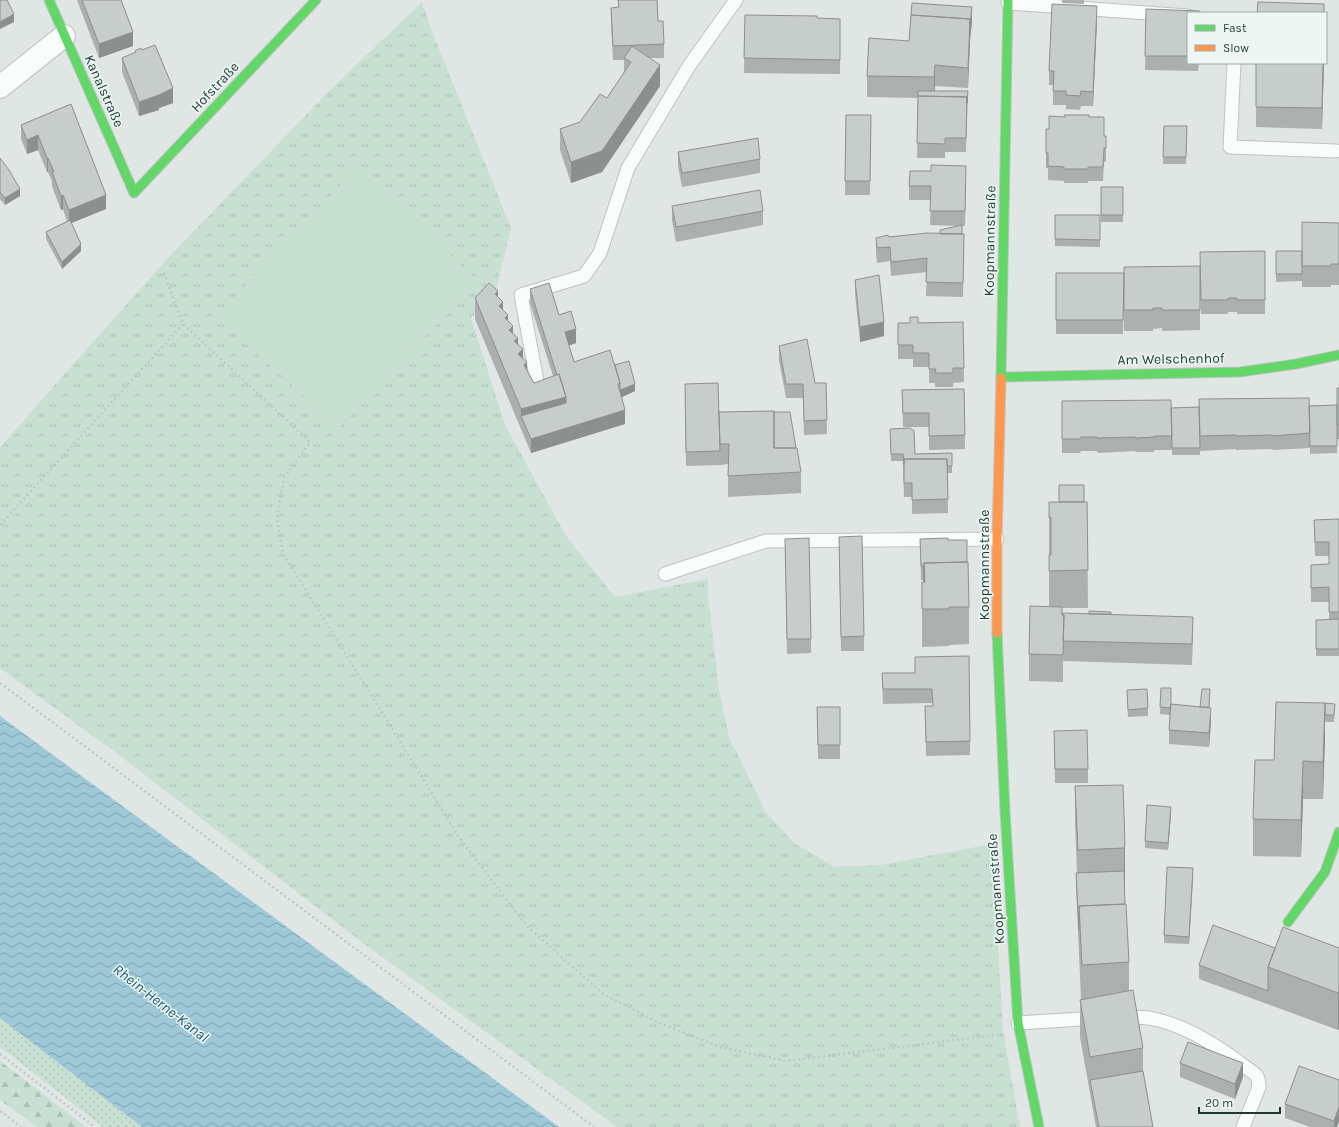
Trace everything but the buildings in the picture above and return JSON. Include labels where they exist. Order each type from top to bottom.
[{"type":"street","name":"Kanalstraße","points":[[49,0],[134,193]]},
{"type":"street","name":"Hofstraße","points":[[134,193],[316,0]]},
{"type":"street","name":"Koopmannstraße","points":[[1008,2],[997,538],[998,649],[1005,811],[1019,1027],[1039,1127]]},
{"type":"street","points":[[0,87],[64,36]]},
{"type":"street","name":"Am Welschenhof","points":[[1001,377],[1240,372],[1296,364],[1339,355]]},
{"type":"street","points":[[1288,922],[1325,872],[1339,832]]},
{"type":"lane","points":[[538,381],[521,294],[584,276],[600,252],[628,168],[688,66],[736,0]]},
{"type":"lane","points":[[1008,2],[1187,16]]},
{"type":"lane","points":[[1234,64],[1230,147],[1336,152]]},
{"type":"lane","points":[[665,574],[766,541],[997,538]]},
{"type":"lane","points":[[1019,1027],[1091,1018],[1145,1017],[1161,1021],[1198,1036],[1231,1056],[1256,1075],[1259,1081],[1259,1087],[1244,1127]]},
{"type":"path","points":[[164,273],[183,324],[310,442],[284,478],[277,518],[283,554],[458,836],[526,925],[603,994],[657,1022],[720,1047],[786,1061],[1019,1027]]},
{"type":"path","points":[[0,525],[183,324]]},
{"type":"path","points":[[0,683],[594,1127]]},
{"type":"path","points":[[0,1054],[95,1127]]},
{"type":"path","points":[[0,1111],[21,1127]]},
{"type":"green space","points":[[422,2],[431,29],[511,228],[496,290],[471,318],[505,425],[566,536],[615,597],[708,579],[708,596],[719,690],[729,737],[766,812],[794,843],[835,867],[880,865],[992,844],[1003,1030],[1020,1127],[617,1127],[363,943],[119,755],[0,668],[0,448],[166,260],[334,86]]},
{"type":"green space","points":[[359,166],[477,281],[339,428],[216,316]]},
{"type":"green space","points":[[0,1018],[142,1127],[103,1127],[0,1047]]},
{"type":"green space","points":[[0,1061],[86,1127],[37,1127],[0,1100]]},
{"type":"water","name":"Rhein-Herne-Kanal","points":[[0,716],[559,1127],[142,1127],[0,1018]]},
{"type":"traffic: fast","points":[[49,0],[134,193],[316,0]]},
{"type":"traffic: fast","points":[[1001,378],[1008,0]]},
{"type":"traffic: fast","points":[[1001,377],[1240,372],[1296,364],[1339,355]]},
{"type":"traffic: fast","points":[[997,633],[1005,811],[1018,1023],[1039,1127]]},
{"type":"traffic: fast","points":[[1288,922],[1325,872],[1339,832]]},
{"type":"traffic: slow","points":[[997,633],[997,539],[1001,378]]}]
